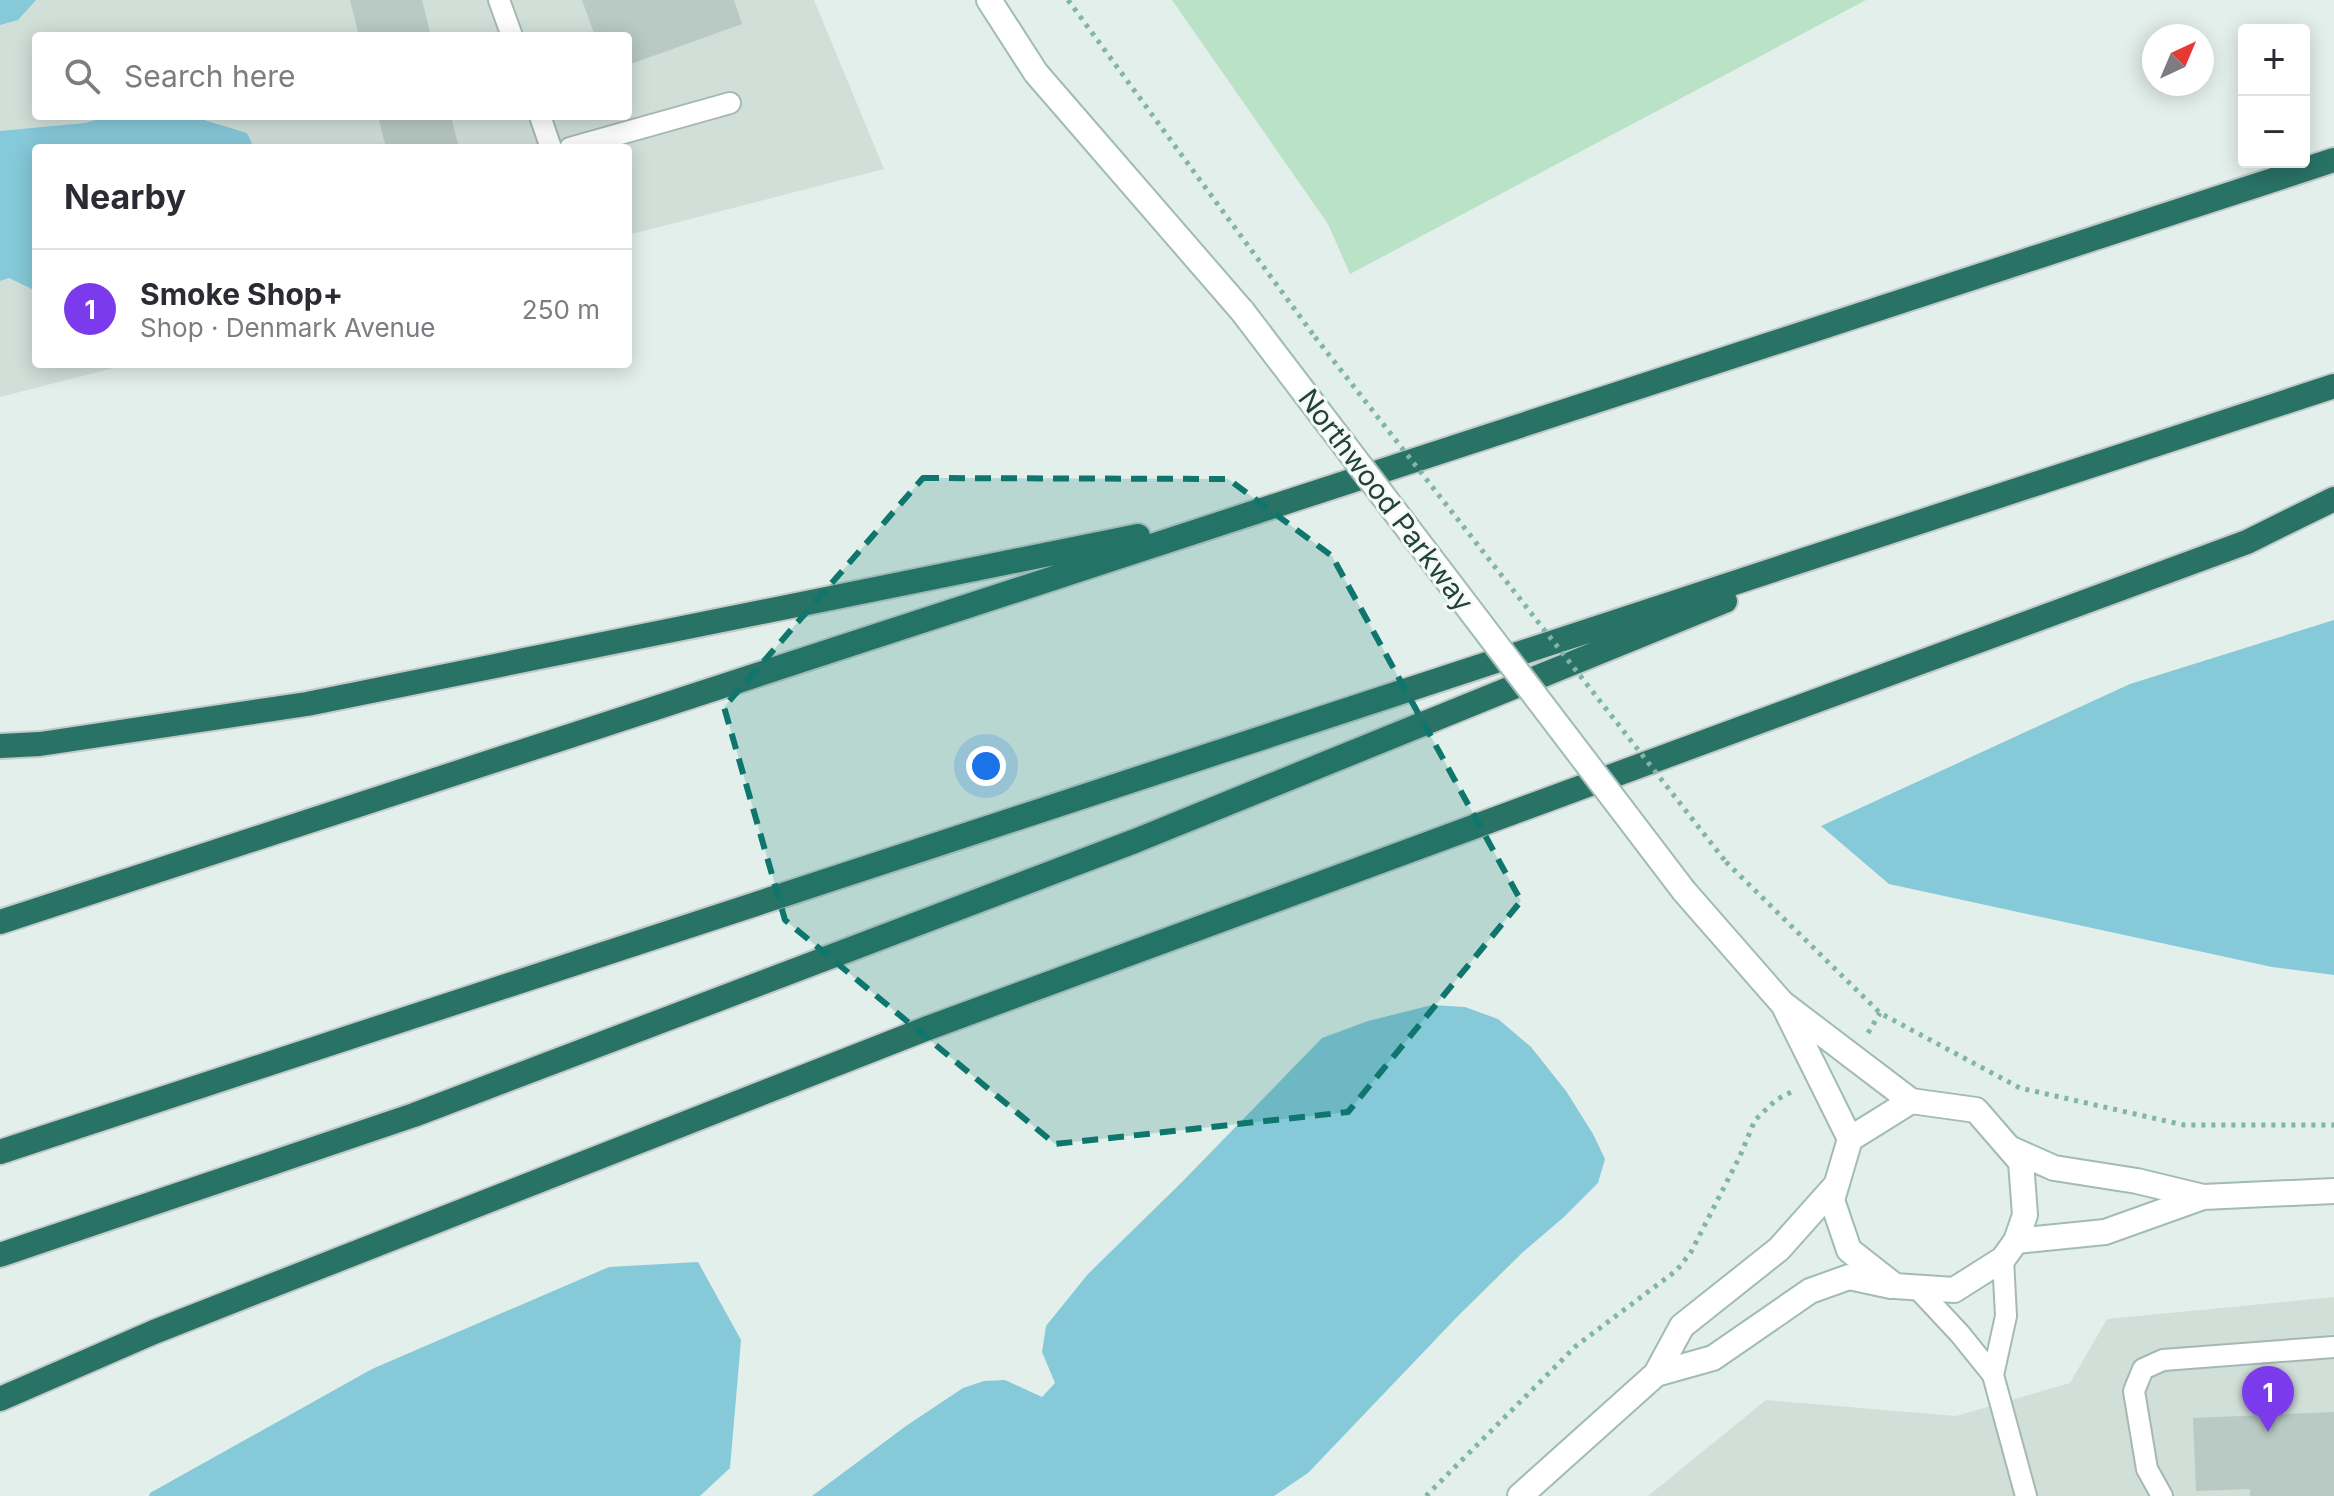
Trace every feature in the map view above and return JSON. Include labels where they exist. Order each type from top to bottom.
[{"type":"highway","points":[[0,922],[2334,160]]},
{"type":"highway","points":[[0,1152],[2334,386]]},
{"type":"highway","points":[[0,1399],[154,1332],[928,1028],[2232,548],[2334,499]]},
{"type":"highway","points":[[0,746],[40,744],[307,704],[1250,514]]},
{"type":"highway","points":[[0,1255],[414,1115],[1135,841],[1918,522]]},
{"type":"street","name":"Northwood Parkway","points":[[989,0],[1036,73],[1243,312],[1684,891],[1782,1003],[1911,1101]]},
{"type":"street","name":"Northwood Parkway","points":[[1782,1003],[1850,1139]]},
{"type":"street","points":[[1906,1287],[1849,1250],[1832,1200],[1850,1139],[1911,1101],[1976,1110],[2021,1162],[2025,1215],[2010,1250]]},
{"type":"street","points":[[2008,1147],[2054,1168],[2137,1181],[2203,1197],[2334,1191]]},
{"type":"street","points":[[1520,1496],[1656,1374],[1682,1326],[1779,1249],[1837,1184]]},
{"type":"street","points":[[1656,1374],[1713,1358],[1810,1291],[1849,1277],[1906,1287],[1954,1290],[2010,1250],[2105,1232],[2203,1197]]},
{"type":"lane","points":[[499,0],[511,32]]},
{"type":"lane","points":[[584,144],[730,103]]},
{"type":"lane","points":[[541,120],[550,144]]},
{"type":"lane","points":[[1993,1375],[2006,1316],[2010,1250]]},
{"type":"lane","points":[[1906,1287],[1960,1334],[1993,1375],[2026,1496]]},
{"type":"lane","points":[[2162,1496],[2147,1469],[2134,1391],[2143,1369],[2163,1360],[2334,1347]]},
{"type":"path","points":[[1068,0],[1315,337],[1726,862],[1880,1013],[2020,1088],[2184,1125],[2334,1125]]},
{"type":"path","points":[[1853,1056],[1880,1013]]},
{"type":"path","points":[[1426,1496],[1576,1346],[1677,1270],[1691,1252],[1755,1120],[1776,1100],[1820,1078]]},
{"type":"highlighted area","points":[[923,478],[1228,479],[1332,556],[1521,901],[1348,1112],[1055,1144],[785,920],[724,707]]},
{"type":"shaded area","points":[[0,0],[814,0],[884,169],[632,234],[632,144],[32,144],[32,368],[113,368],[0,397]]},
{"type":"shaded area","points":[[2334,1297],[2334,1496],[1648,1496],[1766,1400],[1956,1416],[2070,1383],[2107,1319]]},
{"type":"green space","points":[[1172,0],[1866,0],[1350,274],[1328,224]]},
{"type":"water","points":[[0,0],[36,0],[18,20],[0,25]]},
{"type":"water","points":[[95,120],[204,120],[247,133],[252,144],[32,144],[32,289],[9,278],[0,281],[0,131]]},
{"type":"water","points":[[2334,620],[2334,975],[2272,967],[1889,884],[1821,826],[2130,684]]},
{"type":"water","points":[[1432,1005],[1465,1007],[1498,1019],[1531,1047],[1566,1091],[1605,1159],[1598,1183],[1457,1317],[1308,1473],[1274,1496],[812,1496],[963,1388],[984,1381],[1005,1380],[1042,1397],[1055,1383],[1042,1352],[1046,1326],[1088,1274],[1322,1038],[1368,1021]]},
{"type":"water","points":[[698,1262],[741,1340],[730,1468],[700,1496],[149,1496],[372,1369],[609,1267]]},
{"type":"building","points":[[350,0],[422,0],[430,32],[358,32]]},
{"type":"building","points":[[582,0],[734,0],[742,24],[632,64],[632,32],[594,32]]},
{"type":"building","points":[[379,120],[452,120],[458,144],[385,144]]},
{"type":"building","points":[[2334,1412],[2334,1496],[2250,1496],[2250,1489],[2196,1491],[2193,1418]]},
{"type":"place","name":"Smoke Shop+","points":[[2268,1432]]}]
